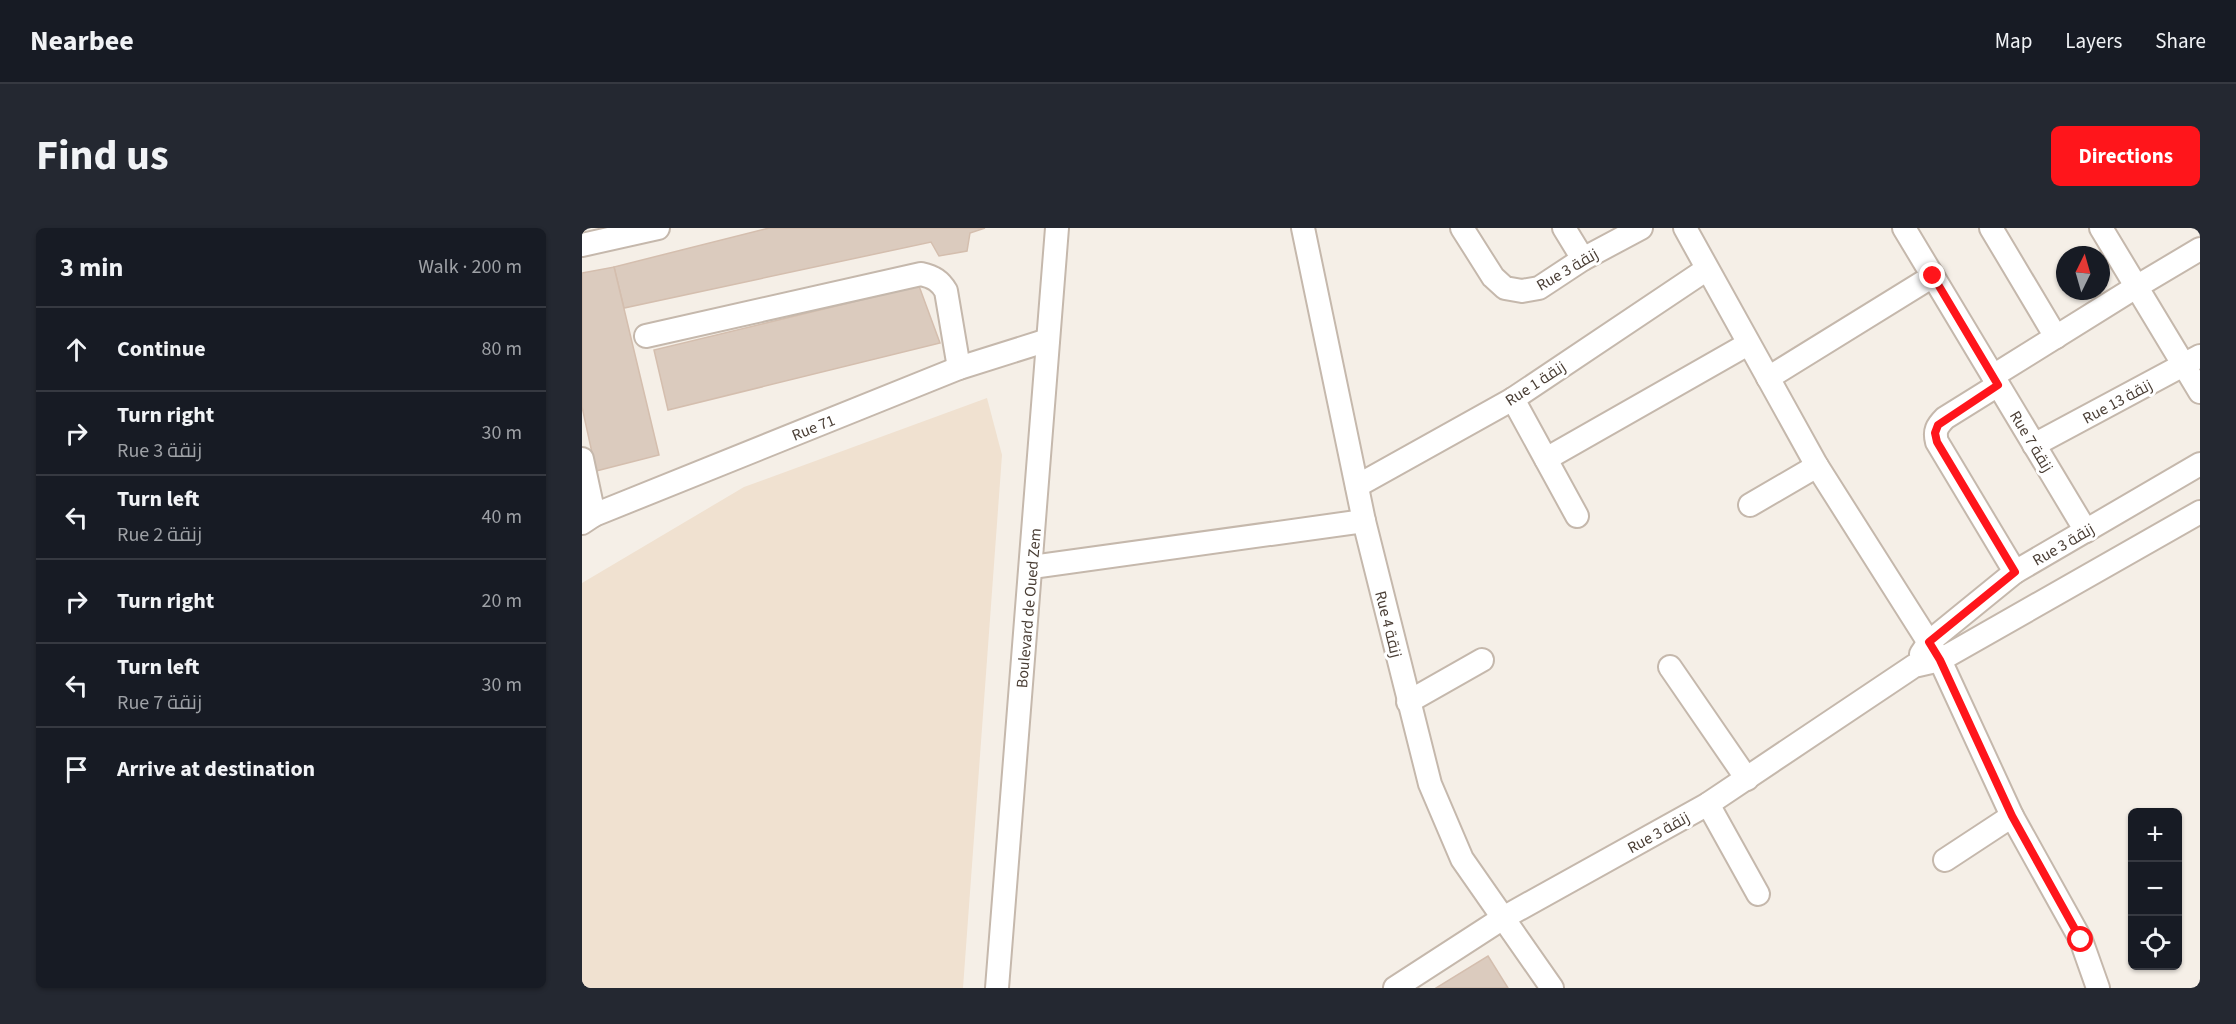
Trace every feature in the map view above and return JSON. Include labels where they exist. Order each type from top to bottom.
[{"type":"street","points":[[582,245],[658,228]]},
{"type":"street","name":"Boulevard de Oued Zem","points":[[997,988],[1058,228]]},
{"type":"street","name":"Rue 4 زنقة","points":[[1303,228],[1364,521],[1430,784],[1462,859],[1552,988]]},
{"type":"street","name":"Rue 3 زنقة","points":[[1462,228],[1493,277],[1506,288],[1522,291],[1539,288],[1583,259],[1641,228]]},
{"type":"street","points":[[1564,228],[1583,259]]},
{"type":"street","points":[[1685,228],[1817,466],[1935,651],[2012,816],[2081,940],[2098,988]]},
{"type":"street","name":"Rue 7 زنقة","points":[[1904,228],[2086,531]]},
{"type":"street","points":[[1991,228],[2056,337]]},
{"type":"street","points":[[2101,228],[2136,287],[2191,360],[2200,392]]},
{"type":"street","points":[[2015,572],[1937,442],[1935,433],[1938,425],[2056,337],[2200,249]]},
{"type":"street","name":"Rue 1 زنقة","points":[[1357,486],[1513,399],[1707,269]]},
{"type":"street","points":[[646,336],[921,274],[941,282],[946,291],[959,368]]},
{"type":"street","points":[[1768,378],[1933,276]]},
{"type":"street","name":"Rue 71","points":[[588,519],[959,368],[1048,340]]},
{"type":"street","points":[[1546,459],[1748,344]]},
{"type":"street","name":"Rue 13 زنقة","points":[[2034,445],[2191,360]]},
{"type":"street","points":[[1513,399],[1576,516]]},
{"type":"street","points":[[582,459],[588,519]]},
{"type":"street","name":"Rue 3 زنقة","points":[[1935,651],[2015,572],[2200,464]]},
{"type":"street","points":[[1750,505],[1817,466]]},
{"type":"street","name":"Rue 3 زنقة","points":[[1395,988],[1503,918],[1708,804],[1935,651],[2200,512]]},
{"type":"street","points":[[1032,567],[1364,521]]},
{"type":"street","points":[[1408,702],[1482,660]]},
{"type":"street","points":[[1670,667],[1747,779]]},
{"type":"street","points":[[1708,804],[1758,894]]},
{"type":"street","points":[[1945,860],[2012,816]]},
{"type":"shaded area","points":[[987,398],[1002,455],[963,988],[582,988],[582,583],[744,487]]},
{"type":"building","points":[[769,228],[985,228],[970,233],[967,251],[939,256],[931,242],[624,308],[614,267]]},
{"type":"building","points":[[614,267],[659,455],[596,471],[582,407],[582,273]]},
{"type":"building","points":[[919,286],[940,343],[668,410],[654,350]]},
{"type":"building","points":[[1488,956],[1508,988],[1436,988]]},
{"type":"route","points":[[1933,276],[1998,385],[1938,425],[1935,433],[1937,442],[2015,572],[1929,642],[1940,660],[2012,816],[2081,940]]}]
